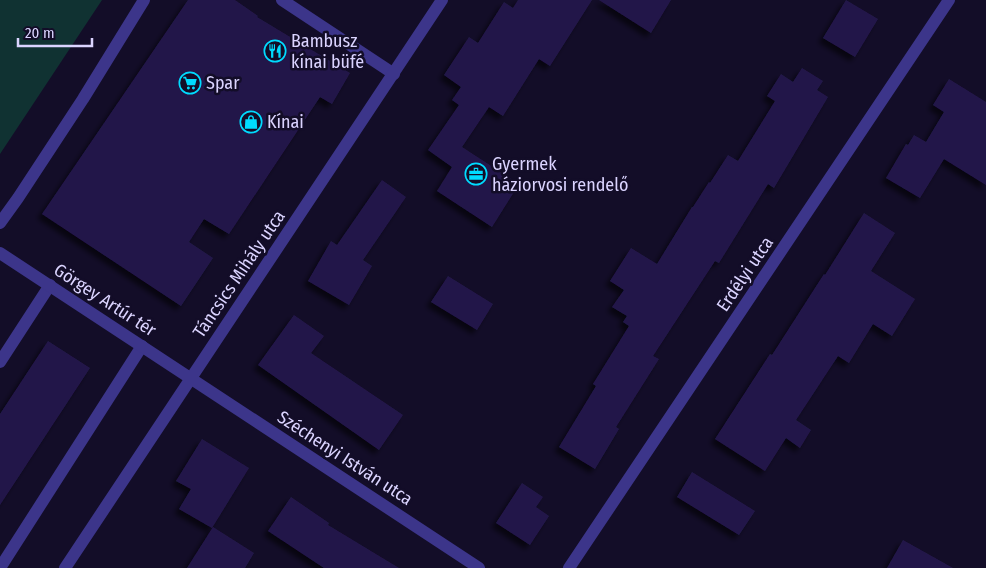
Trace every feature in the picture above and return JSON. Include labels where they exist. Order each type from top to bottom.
[{"type":"street","points":[[0,223],[83,99],[144,0]]},
{"type":"street","points":[[282,0],[394,74]]},
{"type":"street","name":"Táncsics Mihály utca","points":[[65,568],[442,0]]},
{"type":"street","name":"Erdélyi utca","points":[[569,568],[950,0]]},
{"type":"street","name":"Görgey Artúr tér","points":[[0,252],[191,378]]},
{"type":"street","points":[[0,362],[50,285]]},
{"type":"street","points":[[0,568],[142,346]]},
{"type":"street","name":"Széchenyi István utca","points":[[191,378],[479,568]]},
{"type":"green space","points":[[0,0],[102,0],[0,154]]},
{"type":"building","points":[[188,0],[235,0],[257,17],[350,73],[332,104],[320,97],[229,234],[204,219],[189,242],[213,258],[181,306],[42,214]]},
{"type":"building","points":[[518,0],[592,0],[550,66],[539,59],[503,116],[489,107],[462,147],[519,184],[492,227],[437,191],[452,167],[428,150],[459,105],[452,100],[461,87],[444,75],[469,37],[478,43],[504,2],[513,8]]},
{"type":"building","points":[[599,0],[671,0],[651,33]]},
{"type":"building","points":[[846,0],[878,19],[855,57],[823,38]]},
{"type":"building","points":[[802,68],[823,81],[817,90],[828,97],[774,188],[768,184],[719,263],[715,261],[653,356],[659,359],[616,427],[619,429],[595,469],[559,447],[596,386],[593,384],[629,326],[623,322],[627,316],[612,307],[624,290],[610,281],[631,248],[657,264],[692,207],[728,155],[738,161],[775,101],[767,96],[781,74],[793,82]]},
{"type":"building","points":[[949,79],[986,102],[986,185],[944,159],[920,198],[886,178],[906,144],[908,145],[914,135],[926,142],[944,112],[933,105]]},
{"type":"building","points":[[382,180],[406,197],[363,260],[372,266],[349,305],[308,281],[331,241],[337,245]]},
{"type":"building","points":[[864,213],[895,233],[871,271],[915,299],[892,336],[873,324],[849,363],[838,356],[796,420],[811,430],[800,448],[786,438],[765,471],[715,439],[770,354],[772,355],[825,275]]},
{"type":"building","points":[[448,276],[493,304],[477,330],[431,302]]},
{"type":"building","points":[[294,315],[324,336],[311,353],[403,415],[379,450],[258,365]]},
{"type":"building","points":[[48,341],[90,368],[0,505],[0,414]]},
{"type":"building","points":[[202,439],[249,468],[212,528],[179,509],[191,489],[176,481]]},
{"type":"building","points":[[692,472],[755,511],[739,535],[677,497]]},
{"type":"building","points":[[522,483],[543,497],[536,507],[549,516],[530,545],[496,523]]},
{"type":"building","points":[[291,497],[329,523],[328,525],[399,568],[324,568],[268,531]]},
{"type":"building","points":[[213,527],[254,553],[245,568],[187,568]]},
{"type":"building","points":[[903,540],[953,568],[887,568]]},
{"type":"place","name":"Bambusz kínai büfé","points":[[275,51]]},
{"type":"place","name":"Spar","points":[[190,83]]},
{"type":"place","name":"Kínai","points":[[251,122]]},
{"type":"place","name":"Gyermek háziorvosi rendelő","points":[[476,174]]}]
